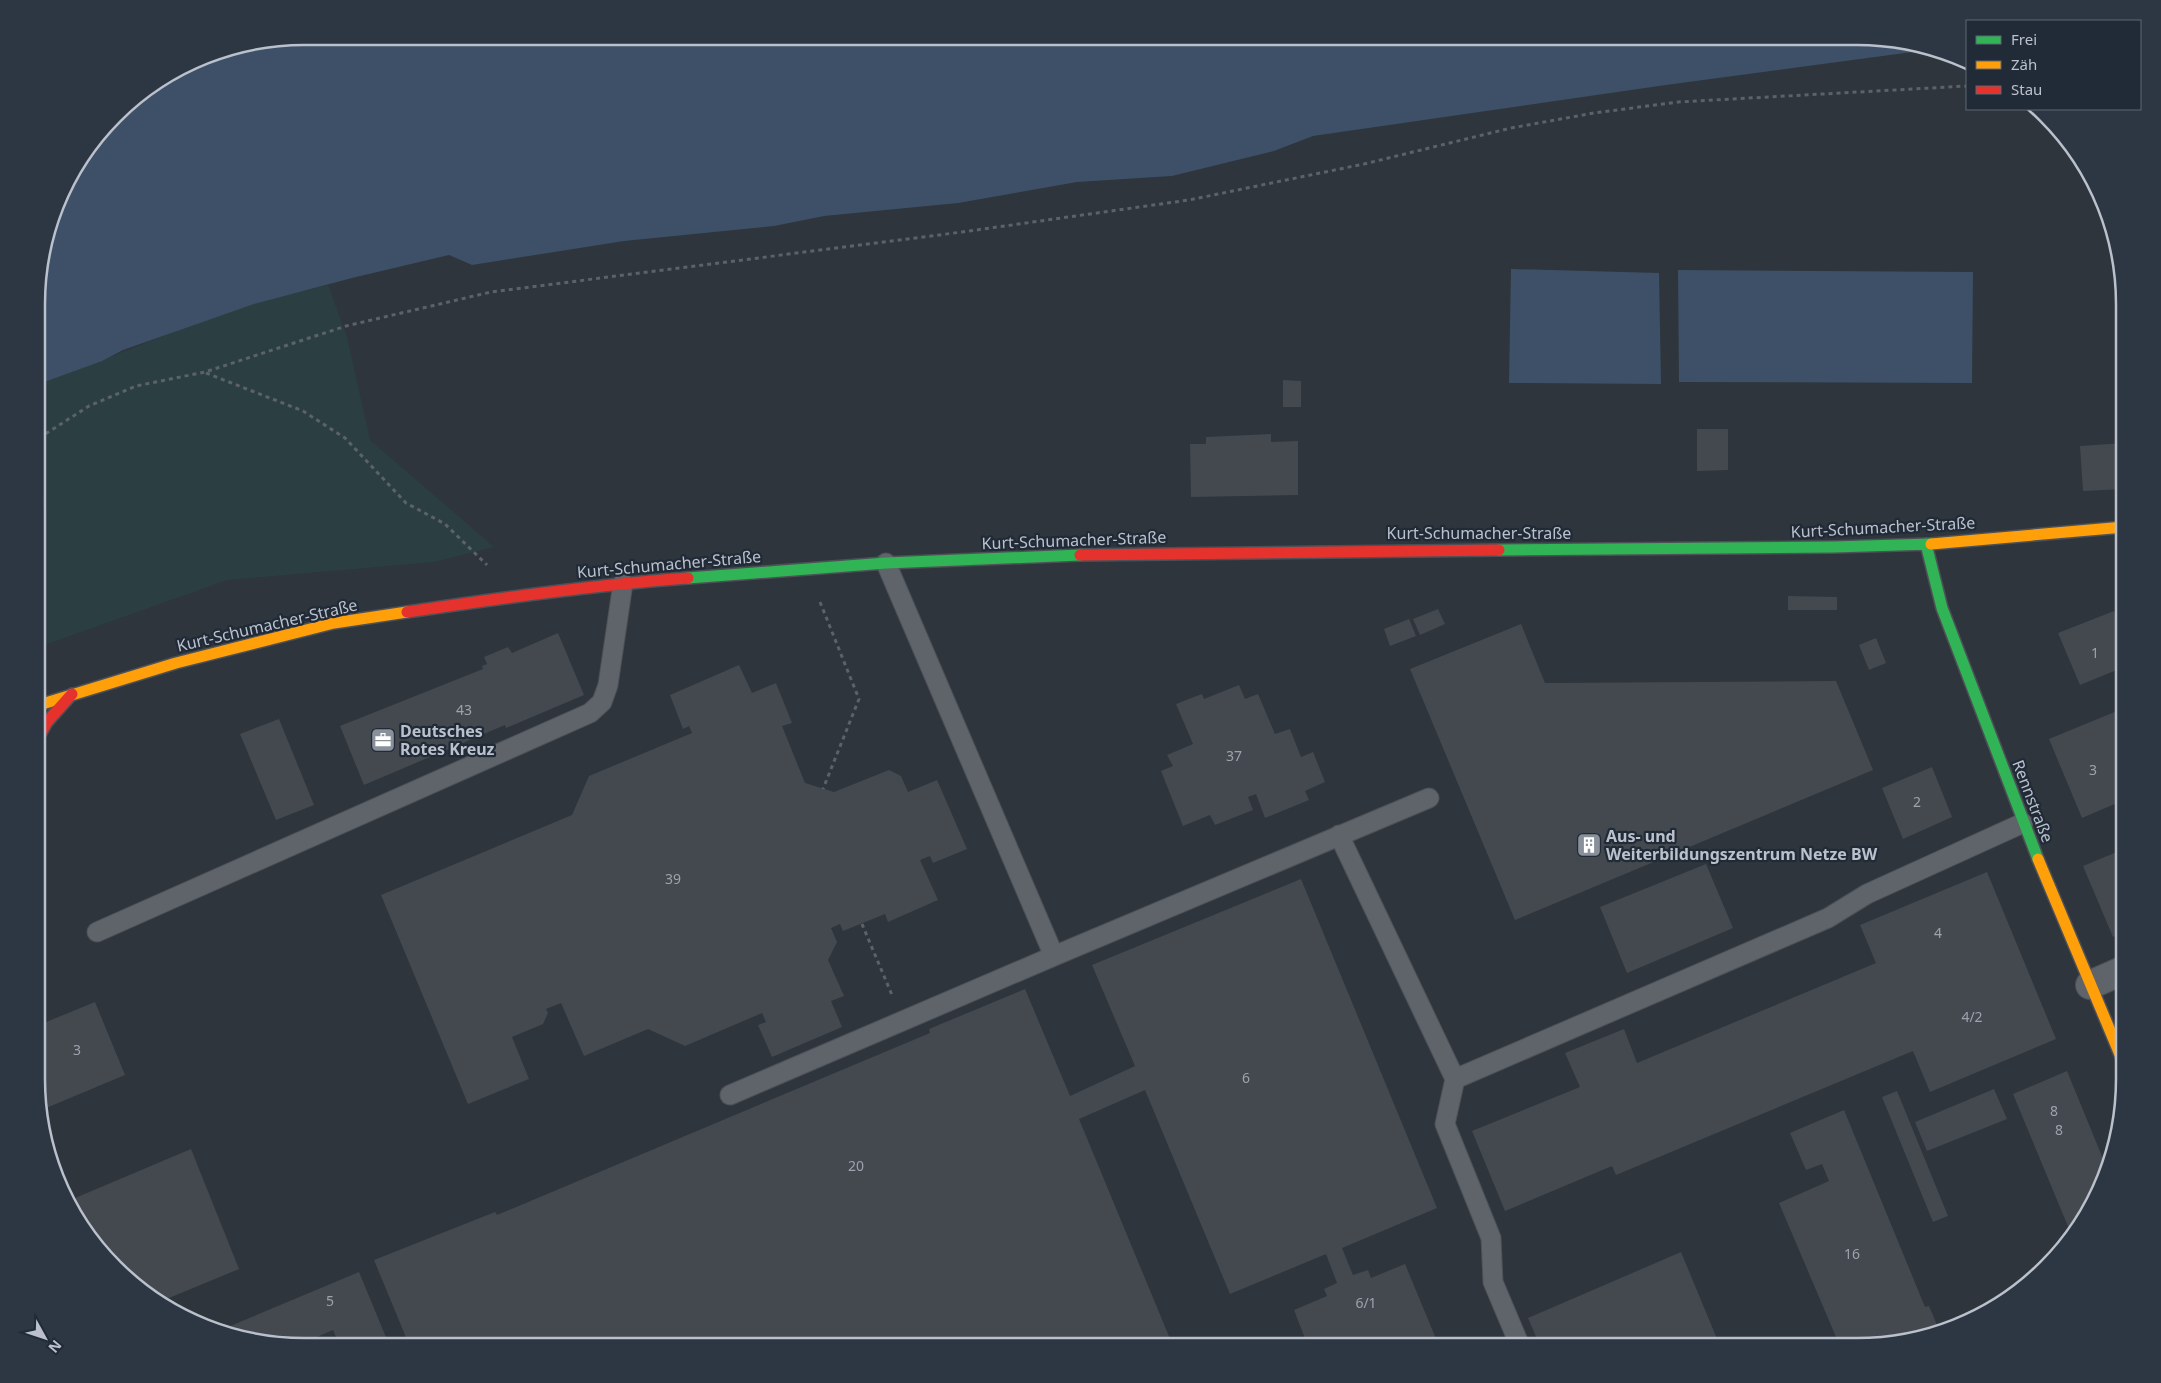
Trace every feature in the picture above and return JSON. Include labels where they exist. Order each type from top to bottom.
[{"type":"street","name":"Kurt-Schumacher-Straße","points":[[45,703],[176,663],[334,623],[518,594],[623,583],[886,563],[1128,553],[1833,548],[1926,544],[2116,528]]},
{"type":"street","name":"Rennstraße","points":[[1926,544],[1942,608],[2023,823],[2116,1045]]},
{"type":"street","points":[[45,725],[72,694]]},
{"type":"street","points":[[2090,985],[2116,974]]},
{"type":"lane","points":[[886,563],[1054,956]]},
{"type":"lane","points":[[97,932],[590,712],[602,702],[608,685],[623,583]]},
{"type":"lane","points":[[730,1095],[1430,798]]},
{"type":"lane","points":[[1455,1079],[1828,918],[1867,894],[2023,823]]},
{"type":"lane","points":[[1339,835],[1455,1079],[1445,1124],[1491,1238],[1493,1282],[1517,1338]]},
{"type":"path","points":[[45,434],[89,406],[136,386],[205,372],[346,326],[491,292],[962,232],[1189,200],[1364,164],[1511,128],[1594,113],[1678,102],[1966,86]]},
{"type":"path","points":[[205,372],[303,411],[345,438],[406,503],[445,524],[518,594]]},
{"type":"path","points":[[806,569],[859,698],[823,789]]},
{"type":"path","points":[[862,924],[902,1021]]},
{"type":"green space","points":[[328,285],[347,337],[370,440],[494,547],[434,562],[227,580],[45,645],[45,382],[226,313],[272,298]]},
{"type":"water","points":[[304,45],[1857,45],[1891,47],[1915,52],[1666,85],[1313,136],[1274,151],[1172,176],[1077,182],[958,203],[824,216],[774,226],[624,241],[472,265],[449,255],[254,304],[123,350],[102,361],[45,382],[47,270],[59,220],[80,174],[109,133],[146,98],[174,80],[205,65],[237,54],[270,47]]},
{"type":"water","points":[[1511,269],[1659,273],[1661,384],[1509,383]]},
{"type":"water","points":[[1678,270],[1973,272],[1972,383],[1679,382]]},
{"type":"building","points":[[1283,380],[1301,381],[1301,407],[1283,407]]},
{"type":"building","points":[[1697,429],[1728,429],[1728,470],[1697,471]]},
{"type":"building","points":[[1271,434],[1271,442],[1298,441],[1298,495],[1191,497],[1190,444],[1206,444],[1206,437]]},
{"type":"building","points":[[2116,444],[2116,489],[2083,491],[2080,446]]},
{"type":"building","points":[[1788,596],[1837,597],[1837,610],[1788,610]]},
{"type":"building","points":[[1438,609],[1445,624],[1420,635],[1413,619]]},
{"type":"building","points":[[2114,611],[2116,617],[2116,670],[2080,685],[2058,633]]},
{"type":"building","points":[[1409,619],[1416,636],[1390,646],[1384,629]]},
{"type":"building","name":"Aus- und Weiterbildungszentrum Netze BW","points":[[1521,624],[1545,683],[1836,681],[1873,770],[1515,920],[1410,669]]},
{"type":"building","points":[[558,633],[584,695],[506,728],[505,725],[364,785],[340,726],[483,669],[482,666],[487,664],[484,657],[508,647],[512,653]]},
{"type":"building","points":[[1876,638],[1886,663],[1869,670],[1859,645]]},
{"type":"building","points":[[739,665],[752,693],[776,683],[792,723],[782,726],[805,783],[834,792],[889,770],[901,776],[908,792],[937,780],[967,849],[933,863],[930,856],[920,860],[938,900],[888,922],[885,914],[843,931],[840,924],[831,928],[837,942],[828,960],[844,996],[831,1001],[842,1027],[772,1057],[758,1025],[766,1022],[762,1013],[685,1046],[648,1029],[584,1056],[561,1003],[546,1009],[548,1013],[543,1024],[512,1037],[529,1079],[468,1104],[381,895],[572,815],[589,776],[692,733],[689,726],[683,729],[670,695]]},
{"type":"building","points":[[1239,685],[1245,699],[1258,694],[1275,734],[1290,729],[1301,757],[1313,752],[1325,782],[1305,791],[1309,800],[1265,818],[1256,794],[1248,797],[1253,810],[1215,825],[1210,815],[1183,826],[1161,771],[1173,766],[1167,755],[1193,744],[1176,704],[1202,694],[1204,699]]},
{"type":"building","points":[[2116,711],[2116,803],[2082,818],[2049,739]]},
{"type":"building","points":[[279,719],[314,805],[276,820],[240,734]]},
{"type":"building","points":[[1932,767],[1952,817],[1903,839],[1882,788]]},
{"type":"building","points":[[2116,852],[2116,936],[2113,937],[2083,866]]},
{"type":"building","points":[[1706,864],[1733,928],[1627,973],[1600,907]]},
{"type":"building","points":[[1987,872],[2056,1039],[1930,1092],[1913,1051],[1616,1175],[1612,1166],[1505,1211],[1472,1131],[1580,1087],[1565,1053],[1624,1029],[1637,1063],[1876,963],[1860,925]]},
{"type":"building","points":[[1301,879],[1437,1208],[1342,1248],[1353,1275],[1368,1270],[1371,1278],[1405,1264],[1436,1338],[1305,1338],[1294,1310],[1327,1296],[1324,1289],[1337,1283],[1326,1254],[1230,1294],[1145,1090],[1079,1119],[1170,1338],[406,1338],[374,1260],[495,1212],[497,1215],[930,1033],[929,1029],[1025,989],[1070,1096],[1135,1066],[1092,965]]},
{"type":"building","points":[[95,1002],[125,1075],[47,1108],[45,1023]]},
{"type":"building","points":[[2067,1071],[2103,1159],[2089,1194],[2069,1228],[2013,1094]]},
{"type":"building","points":[[1994,1089],[2007,1119],[1927,1151],[1915,1122]]},
{"type":"building","points":[[1897,1091],[1948,1216],[1933,1222],[1882,1097]]},
{"type":"building","points":[[1844,1110],[1925,1307],[1929,1306],[1937,1325],[1891,1336],[1836,1338],[1779,1203],[1829,1181],[1822,1164],[1806,1170],[1790,1133]]},
{"type":"building","points":[[191,1149],[239,1269],[167,1299],[146,1285],[109,1250],[98,1237],[74,1198]]},
{"type":"building","points":[[1681,1252],[1717,1338],[1537,1338],[1528,1318]]},
{"type":"building","points":[[359,1272],[386,1338],[336,1338],[333,1330],[315,1338],[270,1336],[229,1327]]},
{"type":"traffic: fast","points":[[1926,544],[1942,608],[2038,859]]},
{"type":"traffic: fast","points":[[1499,550],[1833,547],[1931,544]]},
{"type":"traffic: fast","points":[[688,578],[886,563],[1080,555]]},
{"type":"traffic: slow","points":[[1931,544],[2116,528]]},
{"type":"traffic: slow","points":[[45,703],[176,663],[334,623],[407,612]]},
{"type":"traffic: slow","points":[[2038,859],[2116,1045]]},
{"type":"traffic: jam","points":[[1080,555],[1499,550]]},
{"type":"traffic: jam","points":[[407,612],[547,592],[688,578]]},
{"type":"traffic: jam","points":[[45,726],[72,694]]},
{"type":"place","name":"Deutsches Rotes Kreuz","points":[[383,740]]},
{"type":"place","name":"Aus- und Weiterbildungszentrum Netze BW","points":[[1589,845]]}]
